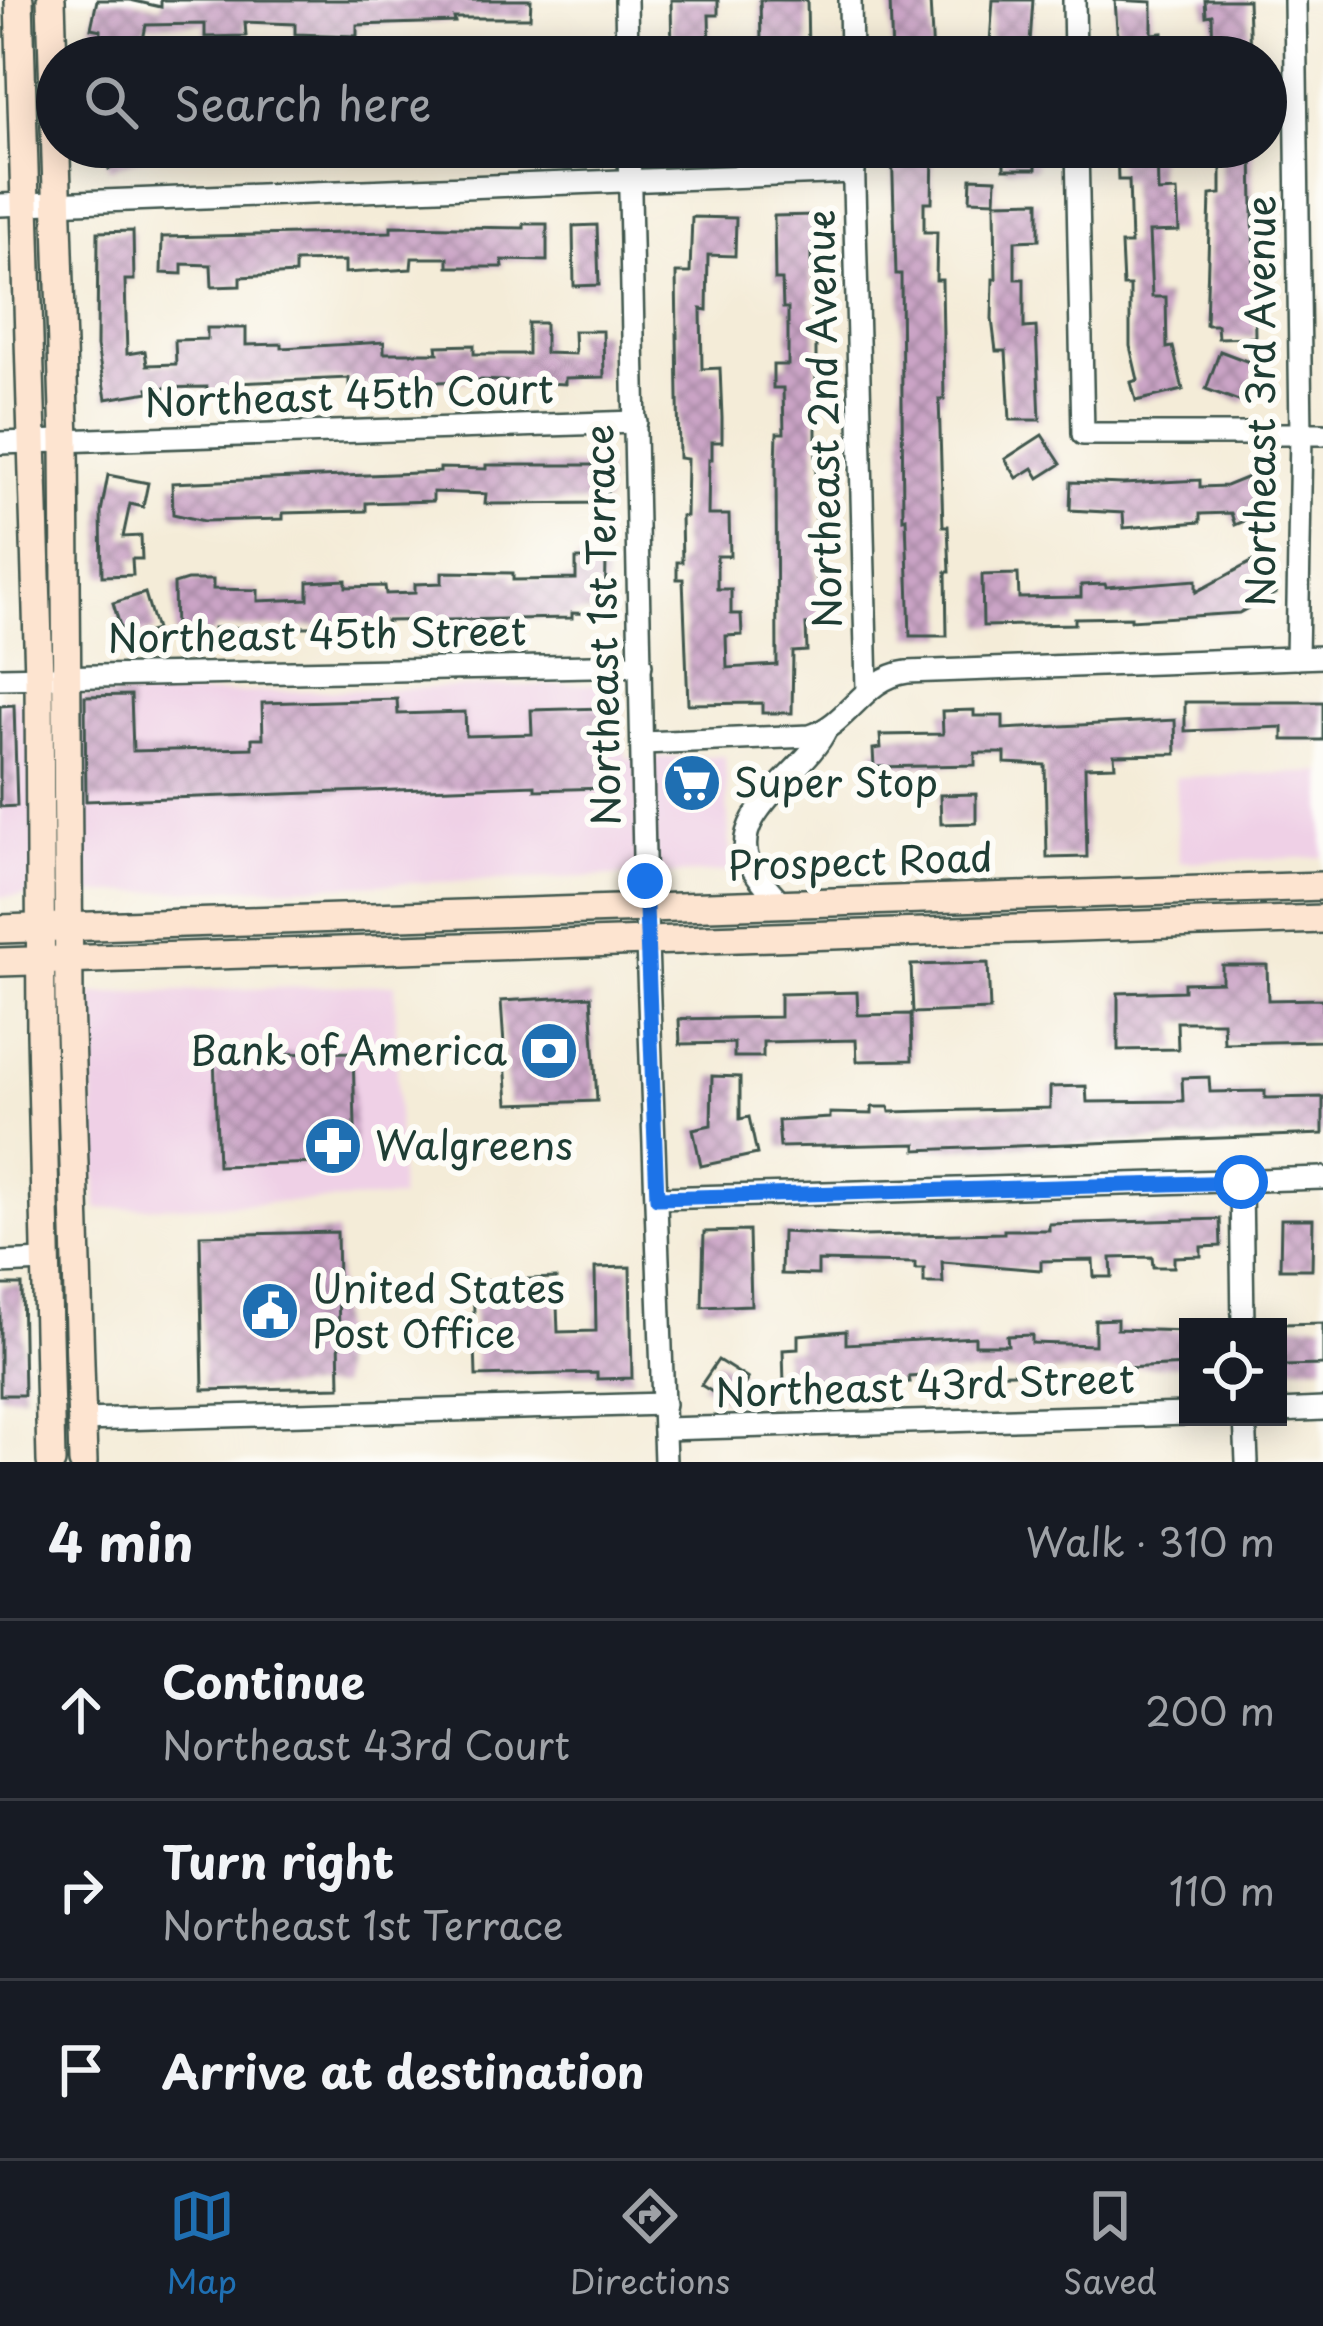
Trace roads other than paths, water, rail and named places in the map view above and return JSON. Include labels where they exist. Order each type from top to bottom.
[{"type":"main road","points":[[19,0],[12,205],[70,927],[82,1462]]},
{"type":"main road","points":[[51,0],[52,36]]},
{"type":"main road","points":[[51,1462],[40,928],[65,442],[57,168]]},
{"type":"main road","name":"Prospect Road","points":[[0,929],[1323,886]]},
{"type":"main road","points":[[1235,889],[1237,921]]},
{"type":"main road","name":"Prospect Road","points":[[0,962],[1323,919]]},
{"type":"street","points":[[626,0],[627,36]]},
{"type":"street","points":[[850,0],[851,36]]},
{"type":"street","points":[[1074,0],[1075,36]]},
{"type":"street","name":"Northeast 3rd Avenue","points":[[1295,0],[1312,434],[1297,658]]},
{"type":"street","name":"Northeast 1st Terrace","points":[[630,168],[646,941],[665,1462]]},
{"type":"street","name":"Northeast 2nd Avenue","points":[[854,168],[866,689]]},
{"type":"street","points":[[1077,168],[1083,434],[1312,434]]},
{"type":"street","points":[[12,205],[854,172]]},
{"type":"street","name":"Northeast 45th Court","points":[[0,443],[635,422]]},
{"type":"street","points":[[782,904],[750,864],[746,838],[757,812],[866,689],[895,674],[1323,657]]},
{"type":"street","name":"Northeast 45th Street","points":[[0,678],[641,665]]},
{"type":"street","points":[[643,743],[801,737],[826,730]]},
{"type":"street","points":[[657,1198],[1323,1178]]},
{"type":"street","points":[[1241,1182],[1244,1318]]},
{"type":"street","points":[[0,1263],[45,1261]]},
{"type":"street","name":"Northeast 43rd Street","points":[[82,1420],[664,1404]]},
{"type":"street","points":[[1287,1411],[1323,1409]]},
{"type":"street","name":"Northeast 43rd Street","points":[[664,1430],[1179,1414]]},
{"type":"street","points":[[1245,1426],[1246,1462]]},
{"type":"place","name":"Super Stop","points":[[692,783]]},
{"type":"place","name":"Bank of America","points":[[549,1051]]},
{"type":"place","name":"Walgreens","points":[[333,1146]]},
{"type":"place","name":"United States Post Office","points":[[270,1311]]}]
